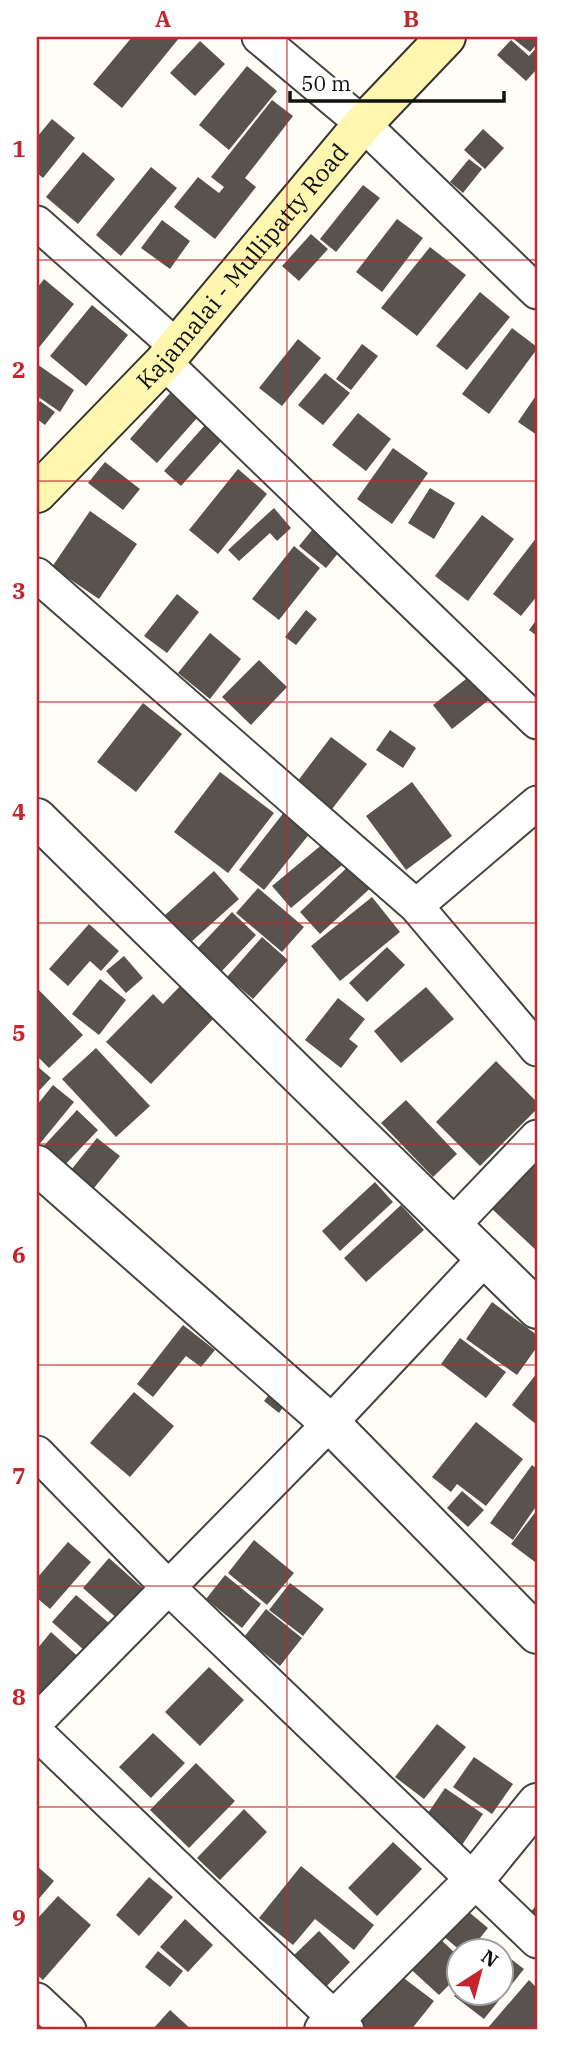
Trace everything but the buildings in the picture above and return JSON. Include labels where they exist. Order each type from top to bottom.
[{"type":"main road","name":"Kajamalai - Mullipatty Road","points":[[37,493],[170,355],[363,124],[446,37]]},
{"type":"street","points":[[259,37],[363,124],[537,292]]},
{"type":"street","points":[[37,223],[537,722]]},
{"type":"street","points":[[37,575],[416,906],[537,1049]]},
{"type":"street","points":[[416,906],[536,807]]},
{"type":"street","points":[[37,818],[537,1309]]},
{"type":"street","points":[[452,1226],[537,1137]]},
{"type":"street","points":[[37,1165],[330,1423],[537,1634]]},
{"type":"street","points":[[37,1721],[330,1423],[485,1258]]},
{"type":"street","points":[[37,1453],[167,1586],[537,1941]]},
{"type":"street","points":[[37,1733],[336,2027],[475,1879],[537,1803]]},
{"type":"street","points":[[37,2000],[69,2030]]}]
